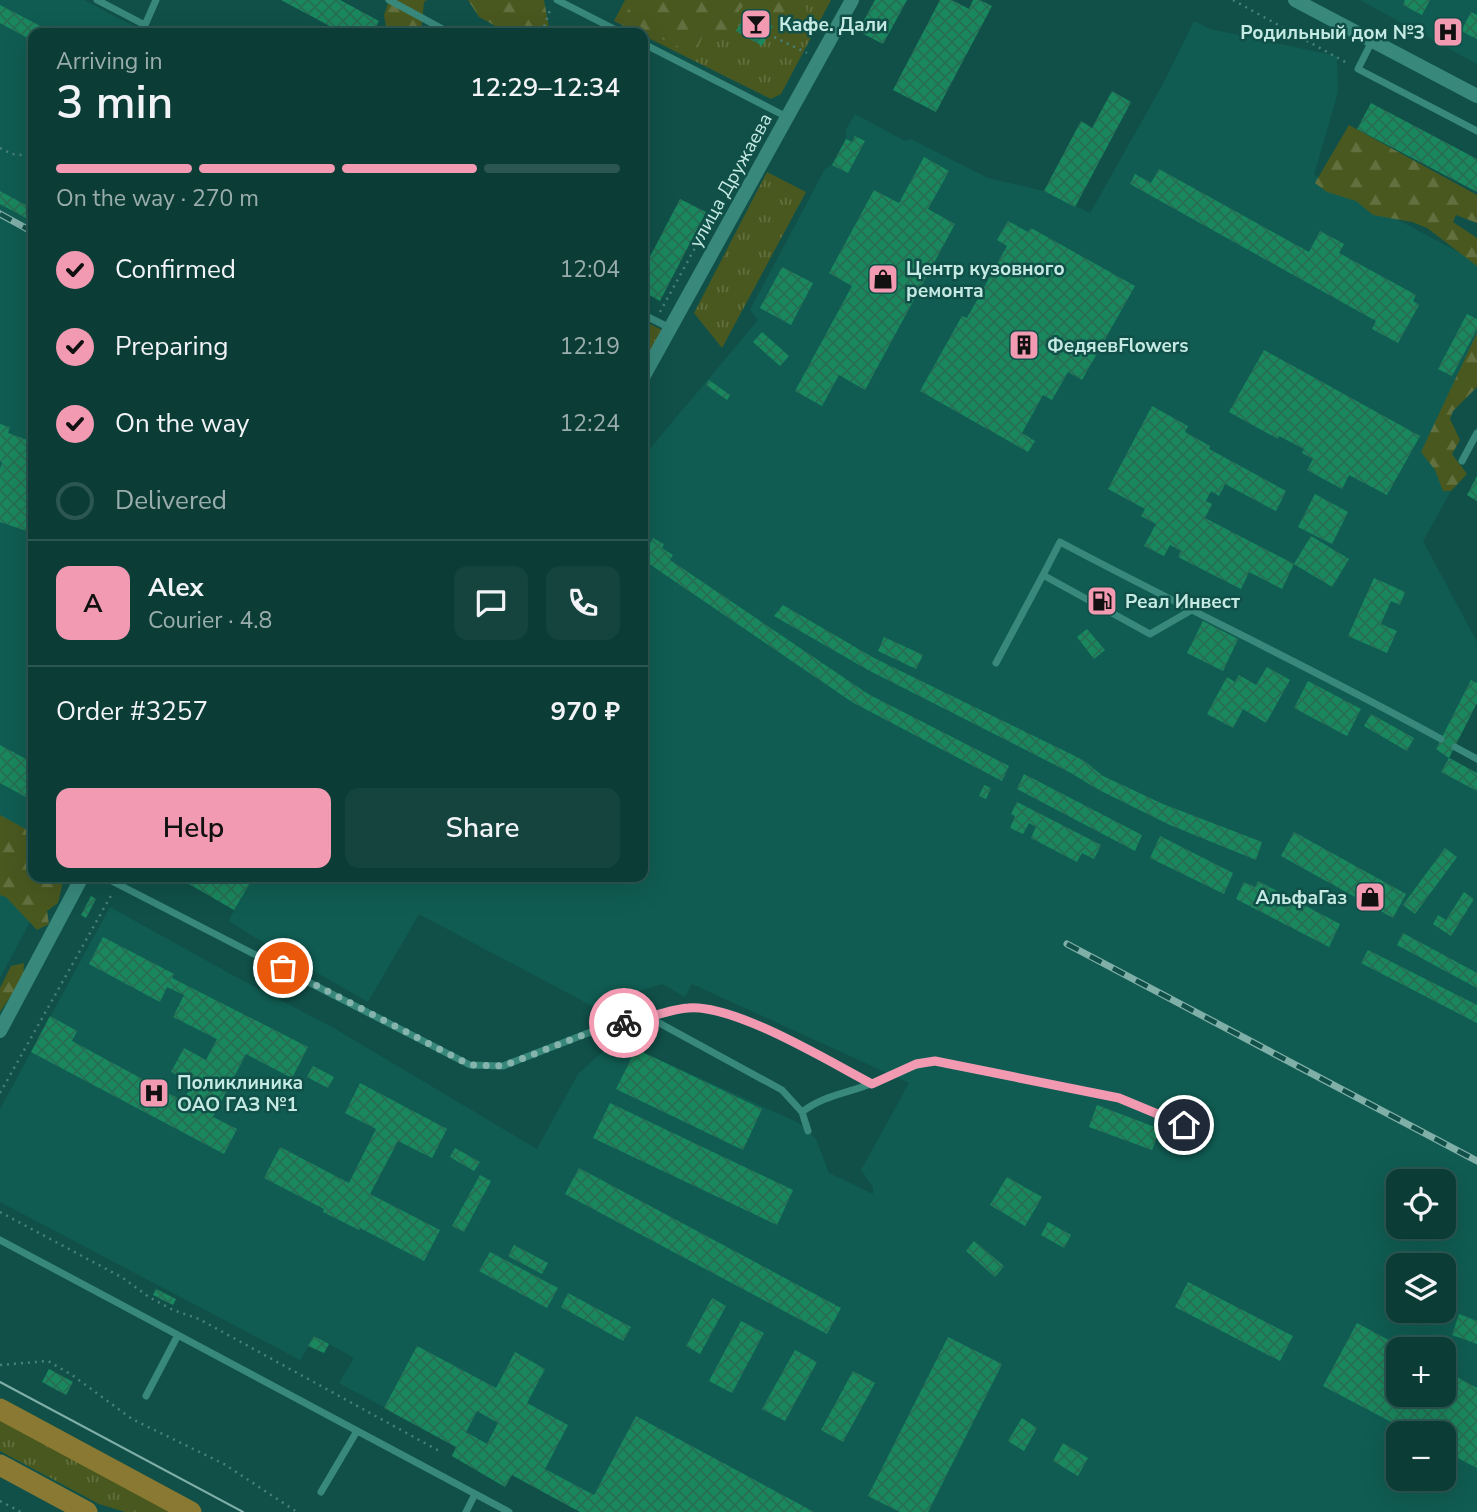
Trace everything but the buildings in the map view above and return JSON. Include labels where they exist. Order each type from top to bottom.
[{"type":"main road","points":[[0,1409],[191,1512]]},
{"type":"main road","points":[[0,1465],[87,1512]]},
{"type":"street","name":"улица Дружаева","points":[[648,368],[852,0]]},
{"type":"street","points":[[1296,0],[1477,96]]},
{"type":"street","points":[[0,1031],[79,882]]},
{"type":"lane","points":[[97,0],[145,25],[156,0]]},
{"type":"lane","points":[[555,0],[612,28]]},
{"type":"lane","points":[[392,1],[441,28]]},
{"type":"lane","points":[[1372,41],[1358,69],[1477,131]]},
{"type":"lane","points":[[648,46],[788,118]]},
{"type":"lane","points":[[648,317],[670,328]]},
{"type":"lane","points":[[1462,461],[1477,433]]},
{"type":"lane","points":[[996,663],[1060,542],[1191,611],[1343,684],[1441,739]]},
{"type":"lane","points":[[1044,575],[1150,634],[1191,611]]},
{"type":"lane","points":[[1455,747],[1477,759]]},
{"type":"lane","points":[[118,883],[470,1065],[503,1066],[601,1028],[687,1008],[711,1010],[753,1023],[872,1084]]},
{"type":"lane","points":[[650,1018],[782,1090],[802,1112],[808,1131]]},
{"type":"lane","points":[[802,1112],[814,1102],[872,1084],[916,1064],[935,1061],[1119,1098],[1184,1125]]},
{"type":"lane","points":[[0,1240],[509,1512]]},
{"type":"lane","points":[[146,1396],[178,1335]]},
{"type":"lane","points":[[321,1492],[357,1431]]},
{"type":"lane","points":[[466,1512],[475,1494]]},
{"type":"path","points":[[544,28],[555,0]]},
{"type":"path","points":[[1233,0],[1358,69]]},
{"type":"path","points":[[768,34],[819,59]]},
{"type":"path","points":[[656,321],[771,109]]},
{"type":"path","points":[[0,148],[12,154],[28,156]]},
{"type":"path","points":[[0,1093],[118,883]]},
{"type":"path","points":[[0,1212],[123,1278],[149,1297],[199,1319],[441,1452]]},
{"type":"path","points":[[0,1365],[48,1361],[72,1375],[132,1419],[224,1464],[297,1512]]},
{"type":"path","points":[[0,1501],[21,1512]]},
{"type":"shaded area","points":[[0,0],[84,0],[137,28],[28,28],[28,882],[51,882],[0,978]]},
{"type":"shaded area","name":"Родильный дом №3","points":[[1360,0],[1477,0],[1477,64]]},
{"type":"shaded area","points":[[1194,21],[1210,29],[1337,56],[1338,92],[1314,175],[1477,262],[1477,355],[1428,449],[1463,469],[1423,541],[1477,642],[1477,703],[1449,757],[1477,773],[1477,1512],[580,1512],[512,1475],[505,1487],[452,1456],[456,1446],[339,1383],[354,1358],[315,1336],[300,1360],[0,1202],[0,1109],[110,907],[332,1027],[537,1149],[578,1074],[619,1037],[637,1046],[636,1049],[799,1123],[816,1139],[829,1173],[873,1194],[873,1187],[861,1170],[909,1083],[692,984],[685,997],[662,984],[592,1006],[419,914],[368,1002],[229,921],[234,910],[186,882],[648,882],[648,451],[758,320],[750,310],[825,169],[832,164],[846,139],[846,129],[855,114],[905,141],[911,139],[988,178],[1044,191],[1090,213],[1164,82]]},
{"type":"green space","points":[[389,0],[427,0],[424,2],[421,28],[386,28],[384,15]]},
{"type":"green space","points":[[468,0],[544,0],[549,28],[499,28],[479,17]]},
{"type":"green space","points":[[625,0],[831,0],[781,94],[771,99],[648,38],[648,28],[628,28],[614,21]]},
{"type":"green space","points":[[634,0],[804,0],[813,34],[795,36],[764,12],[743,6],[730,23],[725,37],[702,38],[695,54],[649,33],[648,28],[642,28],[625,15]]},
{"type":"green space","points":[[1349,125],[1477,195],[1477,223],[1456,215],[1453,222],[1477,238],[1477,266],[1427,228],[1412,222],[1373,215],[1356,201],[1327,192],[1315,183]]},
{"type":"green space","points":[[767,172],[806,192],[722,348],[694,313]]},
{"type":"green space","points":[[648,323],[662,330],[648,355]]},
{"type":"green space","points":[[1477,333],[1477,387],[1453,411],[1450,419],[1460,440],[1452,454],[1467,474],[1451,491],[1443,491],[1435,470],[1421,452]]},
{"type":"green space","points":[[0,815],[28,830],[28,882],[63,882],[58,903],[47,911],[49,924],[37,930],[6,897],[0,895]]},
{"type":"green space","points":[[24,963],[23,978],[0,1012],[0,988],[11,966]]},
{"type":"green space","points":[[0,1419],[173,1512],[125,1512],[99,1504],[0,1451]]},
{"type":"tram line","points":[[0,1382],[243,1512]]},
{"type":"railway","points":[[0,214],[28,229]]},
{"type":"railway","points":[[1067,944],[1477,1161]]},
{"type":"way so far","points":[[283,968],[470,1065],[503,1066],[601,1028],[624,1023]]},
{"type":"place","name":"Кафе. Дали","points":[[756,24]]},
{"type":"place","name":"Родильный дом №3","points":[[1448,32]]},
{"type":"place","name":"Центр кузовного ремонта","points":[[883,279]]},
{"type":"place","name":"ФедяевFlowers","points":[[1024,345]]},
{"type":"place","name":"Реал Инвест","points":[[1102,601]]},
{"type":"place","name":"АльфаГаз","points":[[1370,897]]},
{"type":"place","name":"Поликлиника ОАО ГАЗ №1","points":[[154,1093]]},
{"type":"route","points":[[624,1023],[687,1008],[711,1010],[753,1023],[872,1084],[916,1064],[935,1061],[1119,1098],[1184,1125]]}]
